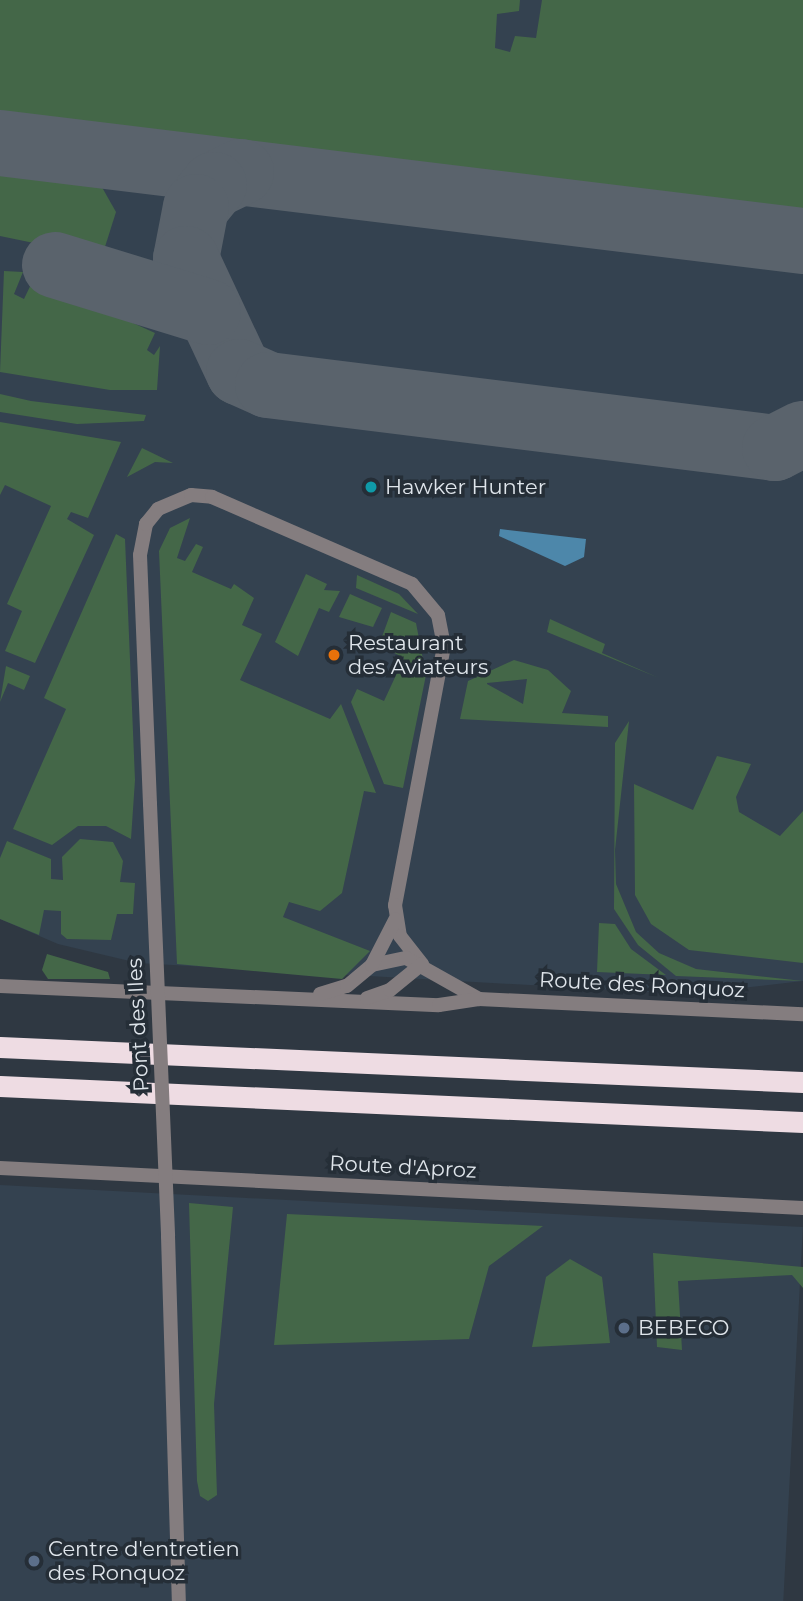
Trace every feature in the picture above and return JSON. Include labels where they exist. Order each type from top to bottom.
[{"type":"highway","points":[[0,1046],[803,1082]]},
{"type":"highway","points":[[0,1086],[803,1122]]},
{"type":"street","name":"Pont des Iles","points":[[179,1601],[169,1236],[149,804],[141,544],[158,509],[191,495],[212,496]]},
{"type":"street","name":"Route des Ronquoz","points":[[212,496],[412,584],[438,615],[444,646],[396,919],[372,965]]},
{"type":"street","points":[[396,919],[422,964]]},
{"type":"street","name":"Route des Ronquoz","points":[[296,998],[334,992],[372,965],[396,958],[422,964],[444,984],[479,999]]},
{"type":"street","name":"Route des Ronquoz","points":[[356,1001],[390,990],[422,964]]},
{"type":"street","name":"Route des Ronquoz","points":[[0,986],[439,1005],[479,999],[803,1014]]},
{"type":"street","name":"Route d'Aproz","points":[[0,1168],[803,1208]]},
{"type":"shaded area","points":[[0,0],[803,0],[803,981],[690,994],[138,963],[58,944],[0,919]]},
{"type":"shaded area","points":[[0,1185],[803,1227],[783,1601],[0,1601]]},
{"type":"green space","points":[[0,0],[520,0],[519,11],[497,14],[495,48],[510,52],[515,36],[536,38],[542,0],[803,0],[803,222],[0,124]]},
{"type":"green space","points":[[0,163],[83,174],[99,182],[116,212],[104,250],[87,254],[0,236]]},
{"type":"green space","points":[[4,271],[23,272],[14,294],[24,299],[34,278],[155,333],[147,350],[154,355],[160,346],[157,390],[110,390],[0,372]]},
{"type":"green space","points":[[0,394],[31,401],[146,415],[144,421],[77,424],[0,412]]},
{"type":"green space","points":[[0,422],[121,442],[88,518],[71,512],[67,519],[94,535],[35,663],[5,651],[22,611],[7,604],[51,506],[5,485],[0,495]]},
{"type":"green space","points":[[142,448],[173,463],[155,462],[127,477]]},
{"type":"green space","points":[[190,518],[177,558],[185,561],[196,544],[203,547],[192,572],[231,589],[234,584],[254,598],[242,625],[262,634],[240,680],[330,719],[341,704],[376,793],[364,791],[342,893],[320,911],[289,902],[283,917],[370,951],[342,979],[177,964],[159,551],[170,528]]},
{"type":"green space","points":[[116,534],[125,539],[135,780],[131,839],[106,826],[78,826],[52,845],[13,829],[66,709],[44,698]]},
{"type":"green space","points":[[306,574],[327,584],[324,590],[340,591],[329,612],[319,608],[298,656],[275,642]]},
{"type":"green space","points":[[357,575],[399,594],[418,614],[356,588]]},
{"type":"green space","points":[[350,594],[382,608],[373,627],[339,617]]},
{"type":"green space","points":[[391,612],[416,623],[426,675],[403,788],[384,784],[351,702],[357,689],[384,701],[404,658],[379,645]]},
{"type":"green space","points":[[550,619],[605,644],[602,653],[659,678],[547,632]]},
{"type":"green space","points":[[514,660],[548,670],[571,691],[562,713],[608,716],[608,727],[460,719],[468,681]],"holes":[[[527,679],[523,704],[487,684],[487,683]]]},
{"type":"green space","points":[[6,666],[30,676],[24,690],[8,683],[0,702]]},
{"type":"green space","points":[[629,721],[615,850],[616,884],[636,932],[659,953],[696,969],[803,981],[676,976],[638,945],[614,909],[615,743]]},
{"type":"green space","points":[[717,756],[751,764],[736,797],[739,812],[780,836],[803,811],[803,963],[689,950],[651,924],[635,895],[634,784],[693,810]]},
{"type":"green space","points":[[80,839],[113,842],[123,861],[120,882],[135,883],[133,914],[117,914],[111,940],[67,939],[61,934],[61,911],[44,910],[39,935],[0,919],[0,858],[7,841],[51,859],[51,879],[63,880],[62,857]]},
{"type":"green space","points":[[599,923],[615,924],[631,949],[666,975],[597,972]]},
{"type":"green space","points":[[47,954],[108,972],[110,979],[48,979],[42,970]]},
{"type":"green space","points":[[189,1203],[233,1207],[214,1404],[217,1495],[208,1501],[200,1496],[197,1481]]},
{"type":"green space","points":[[287,1214],[543,1226],[489,1266],[469,1339],[274,1345]]},
{"type":"green space","points":[[653,1253],[803,1267],[803,1288],[792,1275],[678,1281],[682,1350],[657,1347]]},
{"type":"green space","points":[[570,1259],[602,1277],[610,1343],[532,1347],[546,1277]]},
{"type":"water","points":[[500,529],[586,539],[584,557],[565,566],[499,536]]},
{"type":"taxiway","points":[[0,143],[803,241]]},
{"type":"taxiway","points":[[241,172],[214,185],[196,207],[186,259],[239,372],[268,385],[775,448],[803,434]]},
{"type":"taxiway","points":[[55,265],[208,312]]},
{"type":"place","name":"Hawker Hunter","points":[[371,487]]},
{"type":"place","name":"Restaurant des Aviateurs","points":[[334,655]]},
{"type":"place","name":"BEBECO","points":[[624,1328]]},
{"type":"place","name":"Centre d'entretien des Ronquoz","points":[[34,1561]]}]
